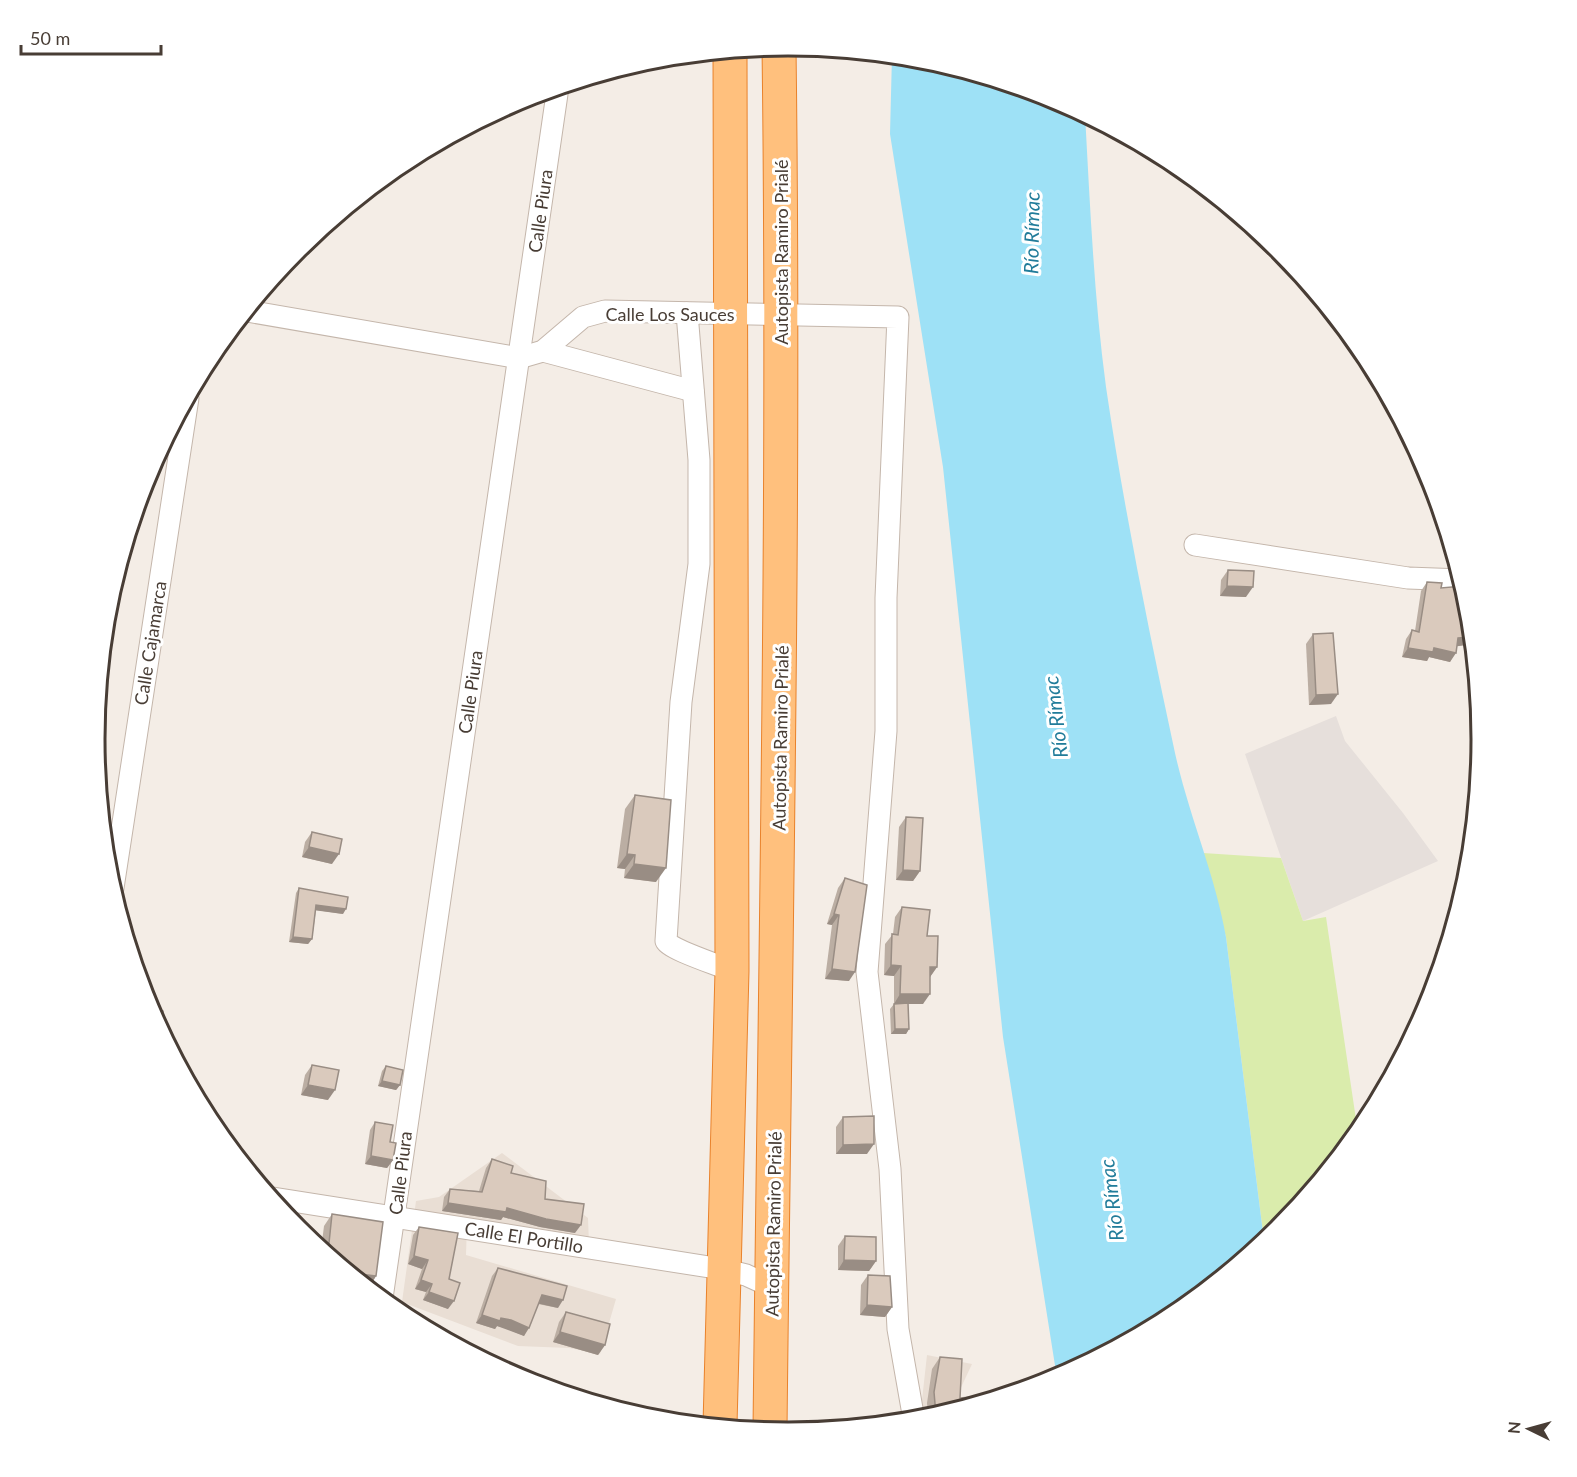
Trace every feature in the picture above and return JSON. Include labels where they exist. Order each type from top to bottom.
[{"type":"highway","name":"Autopista Ramiro Prialé","points":[[770,1421],[781,723],[782,314],[779,56]]},
{"type":"highway","points":[[720,1418],[722,1269],[732,971],[730,58]]},
{"type":"street","name":"Calle Piura","points":[[384,1288],[557,96]]},
{"type":"street","name":"Calle Los Sauces","points":[[255,312],[519,358],[543,351],[583,317],[605,311],[896,316],[899,320],[886,598],[886,731],[867,972],[890,1169],[898,1329],[912,1410]]},
{"type":"street","points":[[687,313],[699,460],[699,564],[681,702],[666,941],[671,948],[695,955],[732,971]]},
{"type":"street","points":[[543,351],[693,391]]},
{"type":"street","name":"Calle Cajamarca","points":[[117,861],[185,420]]},
{"type":"street","points":[[1195,545],[1408,578],[1452,580]]},
{"type":"street","name":"Calle El Portillo","points":[[286,1200],[722,1269],[746,1275],[772,1287]]},
{"type":"shaded area","points":[[1336,716],[1345,741],[1438,861],[1303,921],[1245,754]]},
{"type":"shaded area","points":[[502,1153],[588,1218],[589,1244],[467,1223],[466,1255],[616,1299],[600,1354],[569,1348],[518,1346],[402,1301],[416,1201],[439,1197]]},
{"type":"shaded area","points":[[927,1355],[972,1364],[957,1396],[961,1399],[923,1408]]},
{"type":"green space","points":[[1203,853],[1281,858],[1303,921],[1326,917],[1356,1118],[1302,1189],[1263,1229],[1226,937]]},
{"type":"water","name":"Río Rímac","points":[[892,64],[965,79],[1008,92],[1050,107],[1086,123],[1098,319],[1113,433],[1175,753],[1226,937],[1263,1229],[1239,1252],[1168,1306],[1130,1330],[1055,1368],[1003,1037],[943,467],[890,134]]},
{"type":"building","points":[[1228,570],[1254,571],[1253,587],[1227,586]]},
{"type":"building","points":[[1427,582],[1442,583],[1441,588],[1454,587],[1464,638],[1458,638],[1456,653],[1434,648],[1433,652],[1408,648],[1412,630],[1419,632]]},
{"type":"building","points":[[1333,633],[1338,694],[1316,695],[1313,634]]},
{"type":"building","points":[[635,795],[671,800],[666,868],[634,864],[635,855],[627,854]]},
{"type":"building","points":[[906,817],[923,818],[920,871],[903,870]]},
{"type":"building","points":[[312,832],[342,839],[339,854],[309,847]]},
{"type":"building","points":[[845,878],[867,885],[855,972],[832,969],[839,915],[834,914]]},
{"type":"building","points":[[299,888],[348,897],[346,909],[316,905],[312,939],[293,937]]},
{"type":"building","points":[[902,907],[930,910],[927,936],[938,936],[937,967],[930,967],[930,994],[900,994],[901,966],[891,965],[892,934],[898,935]]},
{"type":"building","points":[[908,1003],[909,1029],[895,1029],[894,1004]]},
{"type":"building","points":[[312,1065],[339,1070],[335,1090],[308,1085]]},
{"type":"building","points":[[386,1066],[403,1070],[400,1085],[382,1081]]},
{"type":"building","points":[[874,1116],[874,1144],[843,1145],[843,1117]]},
{"type":"building","points":[[375,1122],[393,1125],[390,1142],[396,1143],[393,1160],[371,1156]]},
{"type":"building","points":[[492,1159],[513,1166],[511,1173],[546,1181],[545,1199],[584,1204],[581,1225],[546,1219],[507,1208],[506,1212],[448,1203],[450,1189],[482,1192]]},
{"type":"building","points":[[332,1214],[383,1222],[376,1276],[367,1275],[329,1243]]},
{"type":"building","points":[[419,1227],[458,1233],[449,1279],[460,1283],[454,1301],[429,1292],[432,1284],[421,1280],[428,1260],[414,1256]]},
{"type":"building","points":[[845,1236],[876,1237],[876,1261],[844,1260]]},
{"type":"building","points":[[498,1268],[567,1286],[563,1300],[542,1295],[529,1328],[511,1320],[501,1318],[500,1321],[482,1315]]},
{"type":"building","points":[[868,1275],[890,1276],[892,1307],[867,1305]]},
{"type":"building","points":[[566,1312],[610,1324],[605,1345],[560,1332]]},
{"type":"building","points":[[940,1357],[962,1359],[960,1398],[967,1397],[935,1405],[934,1392]]}]
